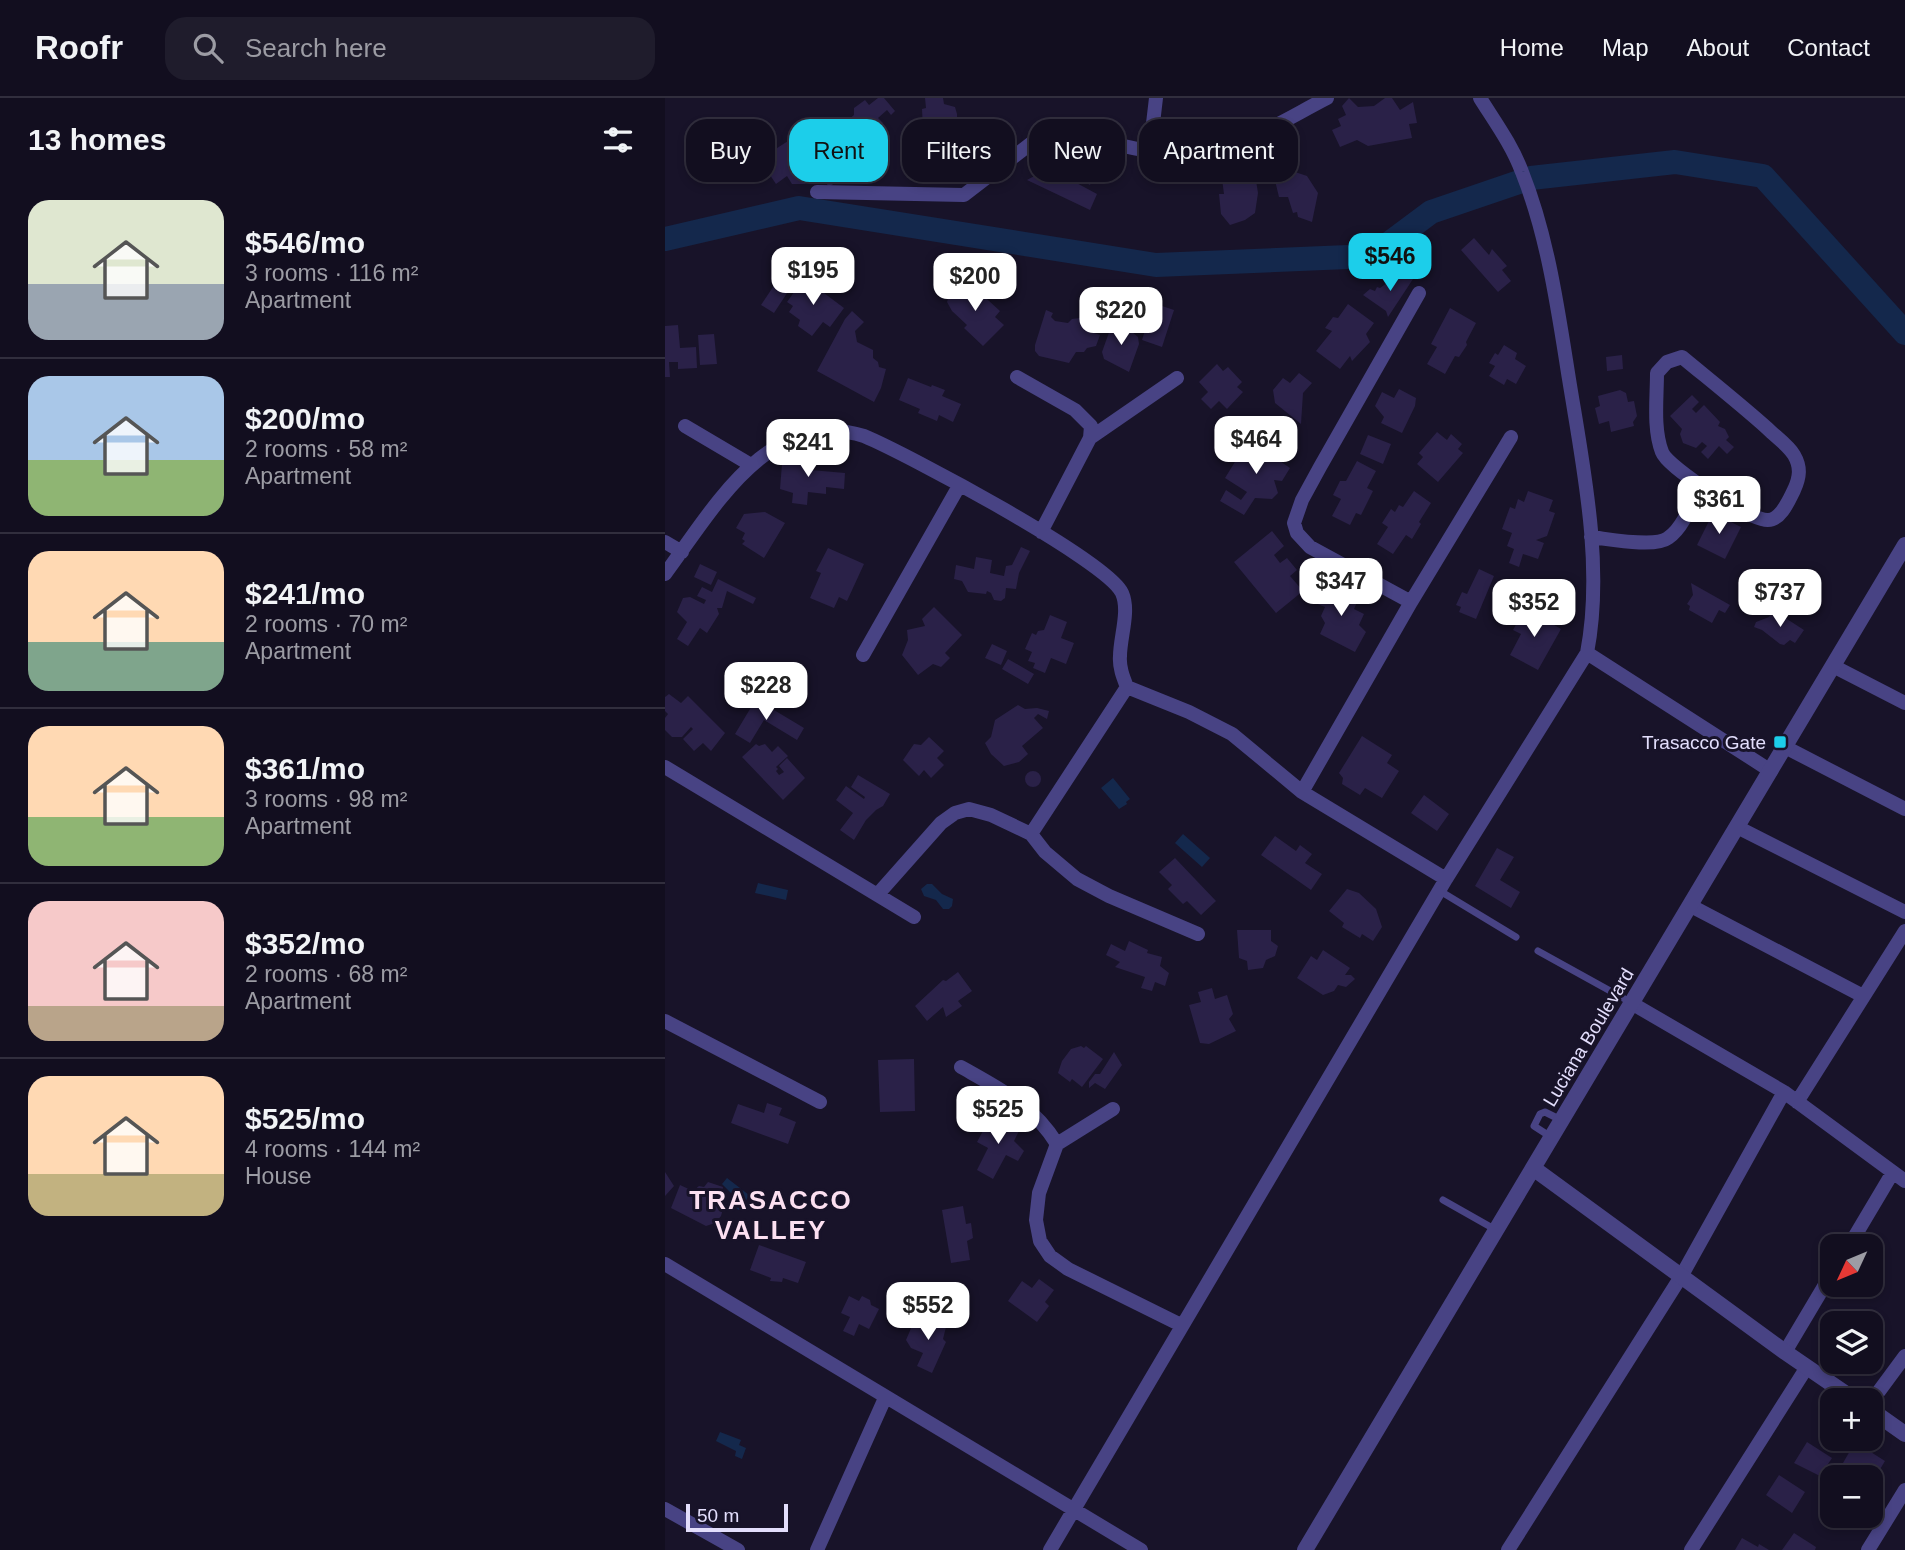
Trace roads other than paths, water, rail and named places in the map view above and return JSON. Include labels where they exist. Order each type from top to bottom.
[{"type":"street","points":[[1154,119],[1156,98]]},
{"type":"street","points":[[1287,119],[1327,98]]},
{"type":"street","points":[[1050,1550],[1443,884],[1587,653],[1593,623],[1595,591],[1591,537],[1579,443],[1553,285],[1522,170],[1505,136],[1480,98]]},
{"type":"street","points":[[817,192],[964,195],[1042,135],[1053,131],[1139,147]]},
{"type":"street","points":[[1411,602],[1310,547],[1297,533],[1294,523],[1302,500],[1419,293]]},
{"type":"street","points":[[1674,358],[1682,358],[1734,399],[1792,451],[1800,470],[1788,502],[1776,518],[1766,521],[1752,516],[1700,485],[1666,460],[1659,441],[1657,373],[1674,358]]},
{"type":"street","points":[[1017,377],[1086,419],[1091,426],[1090,438],[1041,531]]},
{"type":"street","points":[[1090,438],[1177,378]]},
{"type":"street","points":[[685,426],[751,465]]},
{"type":"street","points":[[665,575],[734,481],[772,449],[801,435],[822,430],[852,432],[878,442],[1041,531],[1102,572],[1121,591],[1124,600],[1120,666],[1127,687],[1189,712],[1232,734],[1302,792],[1443,884]]},
{"type":"street","points":[[1302,792],[1411,602],[1511,437]]},
{"type":"street","points":[[1591,537],[1655,543],[1668,539],[1678,528],[1700,485]]},
{"type":"street","points":[[863,655],[959,486]]},
{"type":"street","points":[[665,542],[682,552]]},
{"type":"street","name":"Luciana Boulevard","points":[[1305,1550],[1903,551]]},
{"type":"street","points":[[1587,653],[1771,771]]},
{"type":"street","points":[[1833,666],[1905,703]]},
{"type":"street","points":[[1031,834],[1127,687]]},
{"type":"street","points":[[1785,747],[1905,809]]},
{"type":"street","points":[[665,767],[914,917]]},
{"type":"street","points":[[878,894],[941,823],[961,810],[969,809],[991,815],[1031,834],[1052,859],[1077,879],[1109,896],[1198,934]]},
{"type":"street","points":[[1737,827],[1905,912]]},
{"type":"street","points":[[1691,906],[1863,996]]},
{"type":"street","points":[[1797,1102],[1905,931]]},
{"type":"street","points":[[1892,950],[1905,960]]},
{"type":"street","points":[[1633,1004],[1784,1092],[1899,1177],[1858,1234]]},
{"type":"street","points":[[665,1021],[820,1102]]},
{"type":"street","points":[[961,1067],[1031,1110],[1048,1128],[1057,1144]]},
{"type":"street","points":[[1508,1550],[1682,1275],[1784,1092]]},
{"type":"street","points":[[1113,1109],[1057,1144],[1039,1193],[1036,1220],[1040,1241],[1050,1256],[1068,1269],[1181,1325]]},
{"type":"street","points":[[1533,1168],[1838,1388]]},
{"type":"street","points":[[665,1264],[1141,1550]]},
{"type":"street","points":[[1785,1352],[1820,1293]]},
{"type":"street","points":[[1881,1388],[1905,1356]]},
{"type":"street","points":[[1691,1550],[1807,1367]]},
{"type":"street","points":[[817,1550],[885,1398]]},
{"type":"street","points":[[1883,1418],[1905,1434]]},
{"type":"street","points":[[1868,1550],[1905,1490]]},
{"type":"street","points":[[665,1509],[738,1550]]},
{"type":"lane","points":[[1443,884],[1516,937]]},
{"type":"lane","points":[[1538,951],[1633,1004]]},
{"type":"lane","points":[[1443,1200],[1496,1230]]},
{"type":"water","points":[[1113,778],[1130,799],[1119,809],[1101,788]]},
{"type":"water","points":[[1183,834],[1210,858],[1202,867],[1175,843]]},
{"type":"water","points":[[758,883],[788,890],[786,900],[755,893]]},
{"type":"water","points":[[932,884],[942,894],[953,899],[949,909],[943,909],[936,900],[924,896],[921,889]]},
{"type":"water","points":[[727,1178],[749,1195],[739,1210],[733,1206],[734,1196],[722,1184]]},
{"type":"water","points":[[720,1432],[741,1440],[739,1445],[746,1448],[742,1459],[735,1456],[736,1451],[716,1441]]},
{"type":"waterway","points":[[665,239],[799,208],[1156,265],[1372,256],[1431,212],[1531,178],[1675,162],[1763,176],[1905,333]]},
{"type":"place","name":"Trasacco Gate","points":[[1780,742]]},
{"type":"district","name":"TRASACCO VALLEY","points":[[771,1215]]}]
